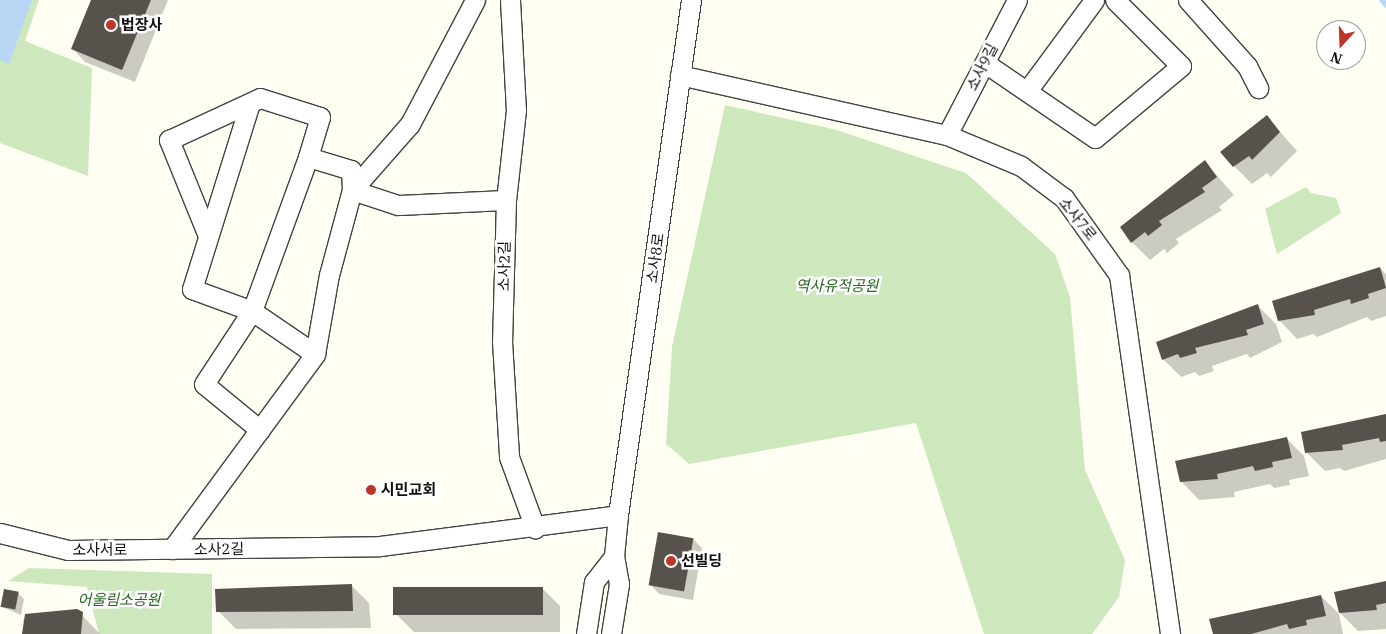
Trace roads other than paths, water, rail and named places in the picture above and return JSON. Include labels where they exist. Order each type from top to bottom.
[{"type":"street","points":[[352,190],[410,124],[475,0]]},
{"type":"street","name":"소사2길","points":[[510,0],[516,110],[506,200],[502,341],[509,457],[535,528]]},
{"type":"street","name":"소사8로","points":[[614,556],[618,515],[691,0]]},
{"type":"street","name":"소사9길","points":[[947,135],[1017,0]]},
{"type":"street","points":[[1027,91],[1094,0]]},
{"type":"street","points":[[985,62],[1095,138],[1181,66],[1115,0]]},
{"type":"street","points":[[1188,0],[1247,66],[1258,88]]},
{"type":"street","name":"소사7로","points":[[680,75],[947,135],[1021,166],[1064,198],[1119,275],[1170,634]]},
{"type":"street","points":[[208,236],[169,140],[260,98],[320,116],[308,157],[252,311],[204,384],[260,430]]},
{"type":"street","points":[[250,103],[192,289],[252,311],[315,354]]},
{"type":"street","points":[[172,550],[315,354],[329,275],[352,190],[351,170],[308,157]]},
{"type":"street","points":[[352,190],[398,205],[506,200]]},
{"type":"street","name":"소사2길","points":[[172,550],[380,546],[535,528],[618,515]]},
{"type":"street","name":"소사서로","points":[[0,533],[68,550],[172,550]]},
{"type":"street","points":[[586,634],[594,582],[614,556]]},
{"type":"street","points":[[611,634],[619,584],[614,556]]},
{"type":"water","points":[[0,0],[32,0],[9,64],[0,60]]},
{"type":"waterway","points":[[1382,0],[1386,5]]},
{"type":"place","name":"법장사","points":[[111,25]]},
{"type":"place","name":"시민교회","points":[[371,490]]},
{"type":"place","name":"선빌딩","points":[[671,561]]},
{"type":"park label","name":"역사유적공원","points":[[837,286]]},
{"type":"park label","name":"어울림소공원","points":[[119,600]]}]
